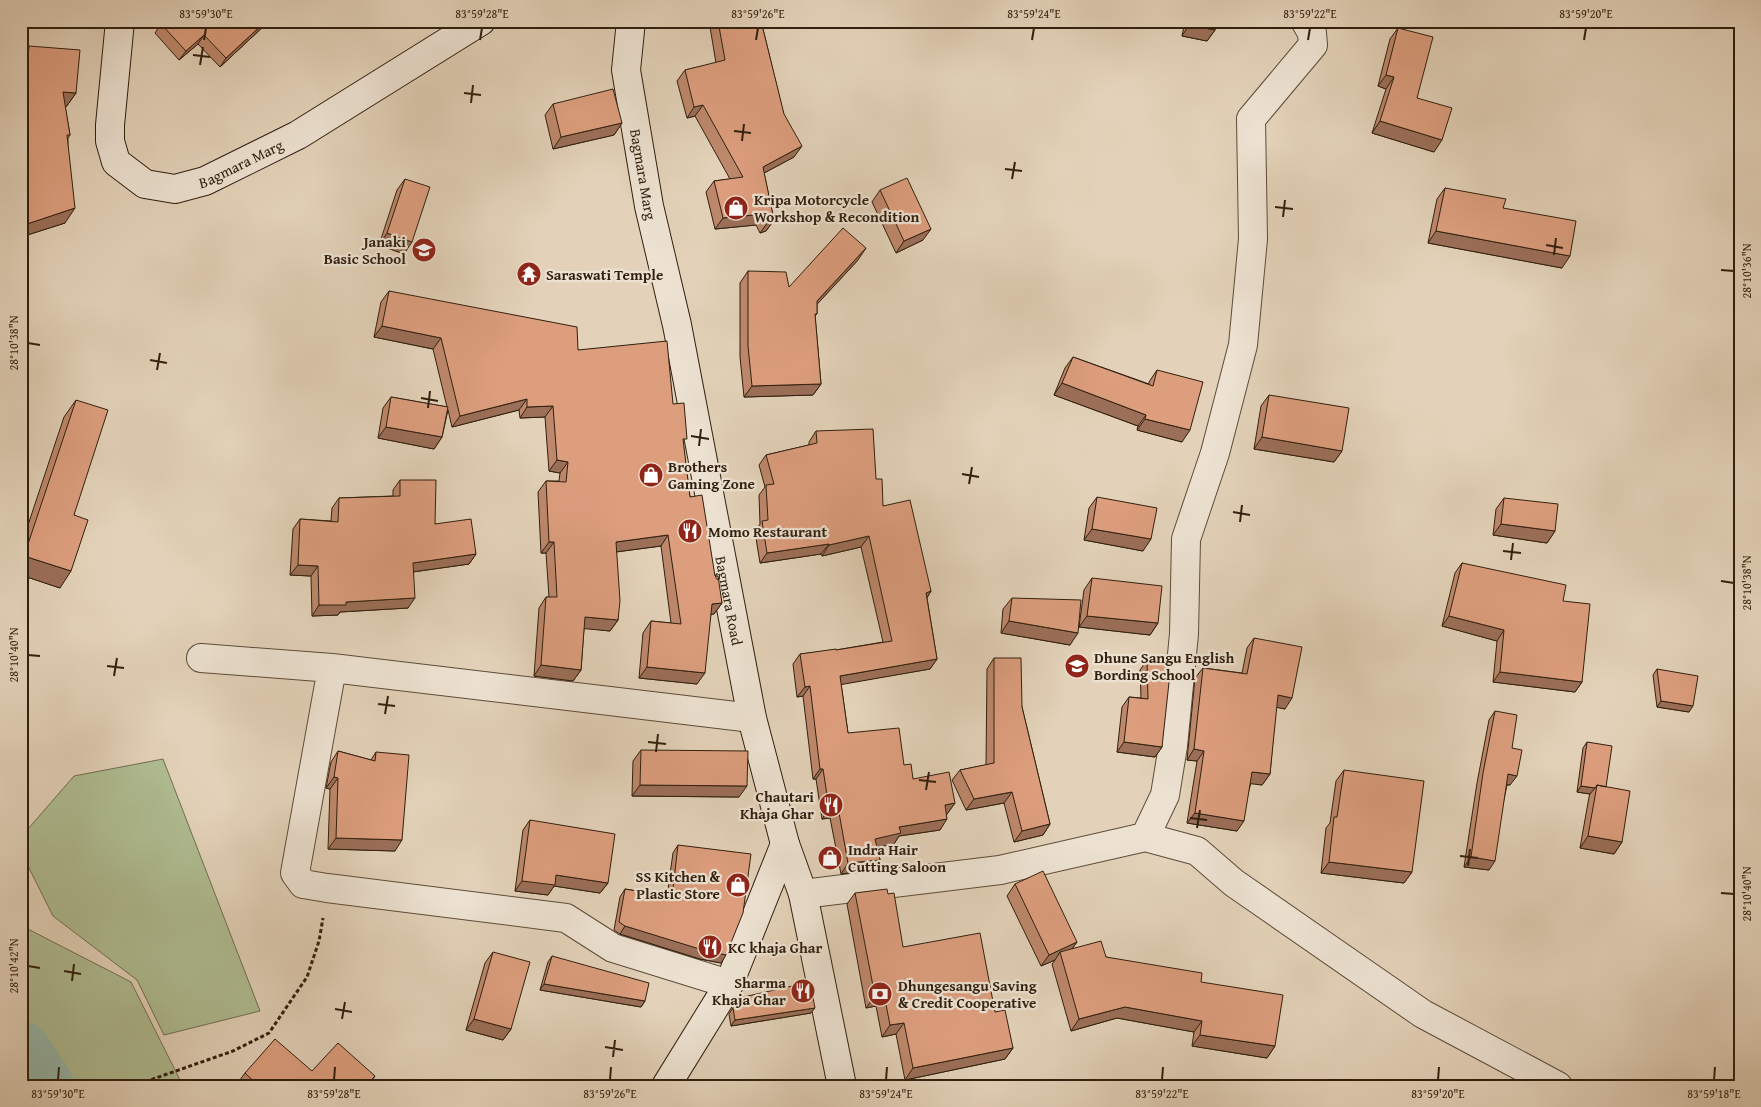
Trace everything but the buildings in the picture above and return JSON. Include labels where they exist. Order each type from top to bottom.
[{"type":"street","name":"Bagmara Marg","points":[[120,21],[110,125],[110,141],[116,162],[145,184],[175,189],[205,181],[298,135],[481,21]]},
{"type":"street","name":"Bagmara Marg","points":[[630,21],[626,70],[649,206],[677,325]]},
{"type":"street","points":[[1145,837],[1165,795],[1174,746],[1184,634],[1186,540],[1215,453],[1243,345],[1253,239],[1251,119],[1313,45],[1312,34],[1306,21]]},
{"type":"street","name":"Bagmara Road","points":[[677,325],[752,718],[785,844]]},
{"type":"street","points":[[201,658],[332,668],[752,718]]},
{"type":"street","points":[[332,668],[295,873],[303,884],[566,918],[613,948],[729,984]]},
{"type":"street","points":[[802,894],[1000,870],[1145,837],[1198,851],[1234,883],[1423,1014],[1558,1086]]},
{"type":"street","points":[[785,844],[802,894],[842,1086]]},
{"type":"street","points":[[666,1086],[729,984],[785,844]]},
{"type":"path","points":[[133,1086],[233,1051],[269,1033],[307,977],[320,941],[327,888]]},
{"type":"green space","points":[[163,759],[260,1011],[164,1035],[137,980],[53,916],[21,852],[21,837],[74,776]]},
{"type":"green space","points":[[21,923],[24,927],[131,982],[183,1086],[21,1086]]},
{"type":"waterway","points":[[21,1051],[44,1086]]},
{"type":"place","name":"Kripa Motorcycle Workshop & Recondition","points":[[736,208]]},
{"type":"place","name":"Janaki Basic School","points":[[424,250]]},
{"type":"place","name":"Saraswati Temple","points":[[529,274]]},
{"type":"place","name":"Brothers Gaming Zone","points":[[651,475]]},
{"type":"place","name":"Momo Restaurant","points":[[690,531]]},
{"type":"place","name":"Dhune Sangu English Bording School","points":[[1077,666]]},
{"type":"place","name":"Chautari Khaja Ghar","points":[[831,805]]},
{"type":"place","name":"Indra Hair Cutting Saloon","points":[[830,858]]},
{"type":"place","name":"SS Kitchen & Plastic Store","points":[[738,885]]},
{"type":"place","name":"KC khaja Ghar","points":[[710,947]]},
{"type":"place","name":"Sharma Khaja Ghar","points":[[803,991]]},
{"type":"place","name":"Dhungesangu Saving & Credit Cooperative","points":[[880,994]]}]
